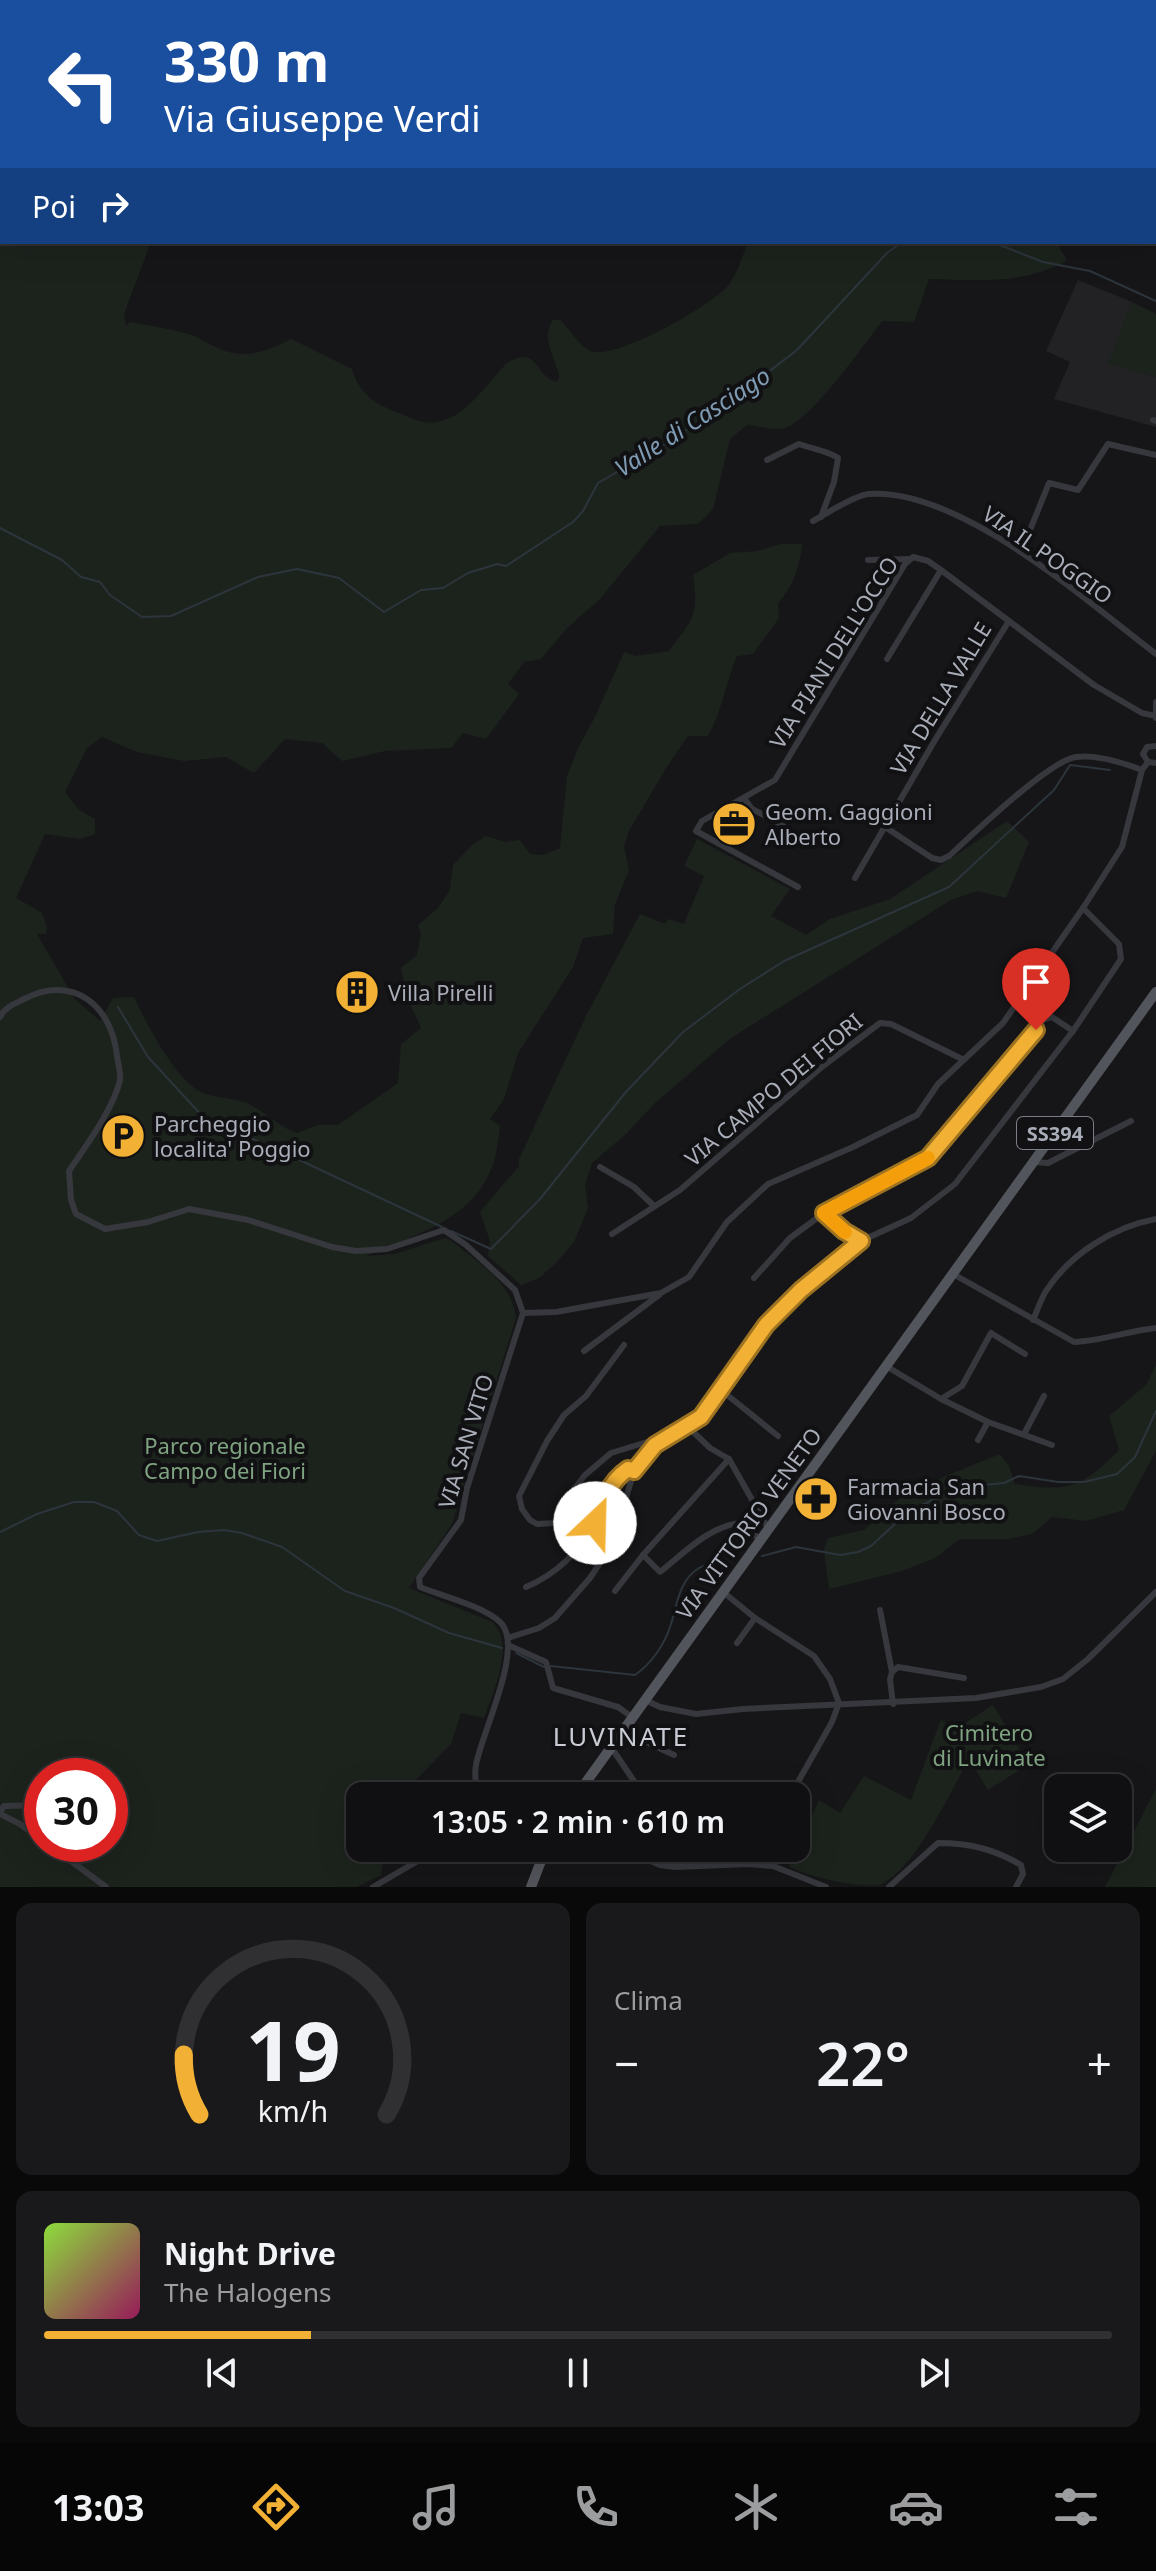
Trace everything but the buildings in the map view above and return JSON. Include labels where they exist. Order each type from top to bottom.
[{"type":"main road","name":"SS394","points":[[953,1274],[1156,992]]},
{"type":"main road","name":"VIA VITTORIO VENETO","points":[[586,1782],[953,1274]]},
{"type":"main road","points":[[531,1887],[541,1862]]},
{"type":"street","points":[[767,460],[799,444],[838,458],[834,482],[821,517]]},
{"type":"street","points":[[1028,535],[1049,483],[1078,490],[1108,444],[1156,455]]},
{"type":"street","name":"VIA IL POGGIO","points":[[813,521],[864,494],[917,499],[984,527],[1156,654]]},
{"type":"street","points":[[868,560],[909,559]]},
{"type":"street","name":"VIA PIANI DELL'OCCO","points":[[798,887],[696,831],[702,821],[775,780],[909,559],[923,559],[941,570],[1094,685],[1142,713],[1156,717]]},
{"type":"street","points":[[887,659],[941,570]]},
{"type":"street","name":"VIA DELLA VALLE","points":[[855,878],[1009,621]]},
{"type":"street","points":[[1156,702],[1156,717]]},
{"type":"street","points":[[1148,762],[1143,754],[1145,749],[1156,745]]},
{"type":"street","points":[[885,827],[932,858],[941,860],[1049,771],[1070,758],[1088,757],[1142,770]]},
{"type":"street","points":[[1148,762],[1156,763]]},
{"type":"street","points":[[584,1351],[661,1293],[689,1277],[727,1222],[768,1184],[917,1115],[938,1084],[1003,1023],[1083,908],[1122,847],[1142,770],[1148,762]]},
{"type":"street","points":[[744,798],[752,809],[783,825]]},
{"type":"street","points":[[508,1642],[555,1618],[590,1578],[604,1557],[618,1525],[634,1471],[655,1445],[701,1417],[766,1325],[801,1290],[861,1241],[911,1218],[955,1184],[1116,970],[1122,953],[1119,944],[1083,908]]},
{"type":"street","points":[[0,1017],[3,1010],[32,995],[51,990],[73,990],[100,1008],[115,1037],[120,1079],[98,1129],[69,1171],[71,1200],[76,1214],[89,1223],[105,1229],[148,1222],[189,1209],[248,1220],[332,1247],[356,1251],[387,1249],[444,1230],[466,1245],[515,1290],[523,1313],[556,1312],[661,1293]]},
{"type":"street","points":[[754,1278],[790,1238],[824,1213],[928,1158],[1014,1059],[1043,1020],[1052,1017],[1073,1031]]},
{"type":"street","name":"VIA CAMPO DEI FIORI","points":[[612,1234],[680,1190],[823,1066],[880,1023],[891,1024],[962,1059]]},
{"type":"street","points":[[1034,1162],[1048,1163],[1131,1121]]},
{"type":"street","points":[[600,1167],[634,1187],[654,1206]]},
{"type":"street","points":[[824,1213],[861,1241]]},
{"type":"street","points":[[1033,1320],[1046,1291],[1070,1264],[1102,1238],[1140,1222],[1156,1219]]},
{"type":"street","points":[[953,1274],[1074,1342],[1094,1341],[1130,1330],[1156,1328]]},
{"type":"street","name":"VIA SAN VITO","points":[[508,1642],[504,1626],[497,1619],[420,1587],[419,1578],[461,1520],[467,1488],[523,1313]]},
{"type":"street","points":[[941,1399],[962,1386],[991,1333],[1025,1354]]},
{"type":"street","points":[[624,1345],[586,1396],[564,1415],[547,1441],[519,1496],[522,1509],[537,1524],[554,1523],[561,1517],[571,1493],[585,1475],[611,1453],[647,1442],[655,1445]]},
{"type":"street","points":[[886,1366],[941,1399],[988,1422],[1052,1445]]},
{"type":"street","points":[[721,1390],[778,1436]]},
{"type":"street","points":[[1024,1434],[1044,1396]]},
{"type":"street","points":[[978,1440],[988,1422]]},
{"type":"street","points":[[688,1427],[710,1448],[729,1459],[768,1528]]},
{"type":"street","points":[[615,1591],[729,1459]]},
{"type":"street","points":[[526,1587],[538,1582],[573,1555],[595,1523],[603,1499],[618,1476],[628,1469],[634,1471]]},
{"type":"street","points":[[643,1555],[660,1572],[725,1525],[739,1523],[760,1539]]},
{"type":"street","points":[[722,1591],[755,1618],[814,1656],[830,1679],[839,1703],[832,1722],[798,1782]]},
{"type":"street","points":[[645,1700],[660,1707],[696,1714],[839,1703],[893,1704],[989,1696],[1041,1687],[1063,1679],[1088,1659],[1156,1592]]},
{"type":"street","points":[[880,1610],[892,1672],[893,1704]]},
{"type":"street","points":[[737,1643],[755,1618]]},
{"type":"street","points":[[508,1642],[546,1662],[550,1685],[618,1707],[632,1717]]},
{"type":"street","points":[[477,1782],[475,1767],[505,1670],[508,1642]]},
{"type":"street","points":[[892,1672],[898,1667],[964,1678]]},
{"type":"street","points":[[622,1731],[674,1755]]},
{"type":"street","points":[[611,1747],[635,1782]]},
{"type":"street","points":[[24,1805],[4,1806],[0,1813],[24,1827]]},
{"type":"street","points":[[889,1887],[938,1843],[967,1843],[1001,1853],[1021,1865],[1023,1874],[1016,1887]]},
{"type":"street","points":[[72,1862],[106,1887]]},
{"type":"street","points":[[373,1887],[416,1862]]},
{"type":"street","points":[[654,1862],[675,1867],[773,1866],[826,1887]]},
{"type":"shaded area","points":[[1078,280],[1132,302],[1109,363],[1156,377],[1156,427],[1054,399],[1070,362],[1046,351]]},
{"type":"green space","name":"Parco regionale Campo dei Fiori","points":[[0,244],[150,244],[124,314],[126,326],[130,322],[192,335],[238,354],[265,350],[291,339],[352,369],[362,390],[379,404],[424,422],[437,422],[460,412],[507,363],[517,358],[530,359],[556,382],[559,374],[548,340],[553,320],[560,320],[586,349],[602,352],[639,340],[682,319],[727,287],[748,244],[1057,244],[1067,260],[1035,274],[1000,279],[929,279],[914,322],[882,321],[837,380],[796,422],[781,429],[747,425],[730,439],[713,509],[698,524],[660,526],[599,600],[567,628],[541,659],[524,662],[508,684],[519,694],[486,739],[463,733],[451,748],[385,751],[342,761],[322,743],[285,739],[254,773],[226,757],[184,761],[137,752],[102,737],[87,748],[65,792],[78,809],[95,819],[95,834],[80,839],[45,834],[16,898],[42,913],[46,934],[37,934],[74,998],[100,1021],[113,998],[134,997],[169,1060],[187,1082],[201,1092],[244,1102],[297,1133],[318,1125],[338,1125],[398,1083],[401,1044],[421,1028],[407,997],[401,968],[417,955],[421,933],[418,925],[438,908],[450,890],[453,865],[473,844],[486,836],[505,842],[520,840],[530,854],[543,855],[560,848],[567,776],[624,652],[636,656],[669,651],[692,616],[695,600],[693,575],[730,553],[757,551],[781,544],[802,544],[795,576],[778,603],[779,618],[753,654],[737,656],[708,736],[688,736],[629,831],[624,846],[629,870],[615,904],[613,934],[583,938],[573,967],[518,1053],[504,1099],[490,1119],[500,1126],[495,1159],[482,1187],[470,1202],[439,1224],[367,1256],[395,1254],[445,1238],[482,1265],[501,1284],[516,1318],[452,1524],[409,1588],[492,1622],[499,1631],[502,1643],[497,1682],[484,1718],[461,1713],[451,1744],[414,1782],[346,1782],[346,1862],[383,1862],[381,1875],[357,1887],[0,1887]]},
{"type":"green space","points":[[1132,302],[1156,314],[1156,377],[1108,363]]},
{"type":"green space","points":[[1007,821],[1029,842],[1006,898],[977,891],[951,900],[731,1038],[654,1104],[626,1134],[592,1163],[585,1185],[588,1208],[574,1242],[539,1278],[521,1285],[488,1256],[490,1241],[480,1212],[519,1166],[519,1159],[586,1016],[640,914],[665,924],[669,919],[684,924],[704,876],[684,866],[697,839],[790,889],[771,916],[806,935],[830,919],[890,899]]},
{"type":"green space","points":[[1156,1365],[1156,1451],[1124,1510],[1086,1521],[1052,1517],[1032,1534],[1008,1539],[960,1539],[935,1558],[902,1571],[829,1589],[824,1550],[828,1538],[864,1530],[907,1492],[1000,1454],[1009,1466],[1015,1484],[1062,1487],[1073,1485],[1094,1473],[1119,1450],[1109,1416],[1146,1385]]},
{"type":"green space","name":"Cimitero di Luvinate","points":[[993,1705],[1029,1764],[988,1790],[969,1759],[918,1848],[905,1865],[879,1885],[845,1883],[789,1867],[791,1862],[810,1862],[810,1820],[819,1800],[840,1813],[864,1776],[911,1800],[941,1719],[953,1731]]},
{"type":"green space","points":[[1156,1789],[1156,1887],[1105,1887],[1118,1862],[1132,1862],[1132,1835]]},
{"type":"waterway","name":"Valle di Casciago","points":[[0,528],[62,560],[81,577],[100,582],[110,595],[142,617],[171,616],[258,577],[297,569],[339,578],[384,612],[421,590],[443,588],[468,573],[497,564],[506,566],[573,522],[583,511],[598,483],[728,403],[797,350],[887,253],[899,244]]},
{"type":"waterway","name":"Valle di Casciago","points":[[997,244],[1043,262],[1090,271],[1156,301]]},
{"type":"waterway","points":[[451,1231],[491,1249],[540,1199],[625,1093],[683,1032],[784,961],[949,887],[1054,790],[1070,765],[1110,770]]},
{"type":"waterway","points":[[118,1007],[148,1057],[205,1119],[442,1227]]},
{"type":"waterway","points":[[762,1556],[796,1547],[840,1555],[858,1552],[871,1546],[910,1510],[974,1486],[1004,1483],[1019,1476],[1084,1482],[1117,1474],[1135,1457],[1156,1411]]},
{"type":"waterway","points":[[0,1532],[37,1514],[74,1502],[94,1502],[117,1511],[139,1535],[157,1541],[198,1532],[224,1530],[242,1533],[282,1547],[345,1591],[394,1608],[449,1633],[502,1648]]},
{"type":"waterway","points":[[551,1666],[635,1675],[661,1646],[687,1579],[699,1568],[723,1561]]},
{"type":"waterway","points":[[516,1653],[544,1667]]},
{"type":"slow traffic","points":[[845,1232],[824,1213],[928,1158]]},
{"type":"place","name":"Geom. Gaggioni Alberto","points":[[734,824]]},
{"type":"place","name":"Villa Pirelli","points":[[357,992]]},
{"type":"place","name":"Parcheggio localita' Poggio","points":[[123,1136]]},
{"type":"place","name":"Farmacia San Giovanni Bosco","points":[[816,1499]]},
{"type":"district","name":"LUVINATE","points":[[621,1736]]},
{"type":"route","points":[[595,1523],[603,1499],[618,1476],[628,1469],[634,1471],[655,1445],[701,1417],[766,1325],[801,1290],[861,1241],[824,1213],[928,1158],[1036,1030]]}]
